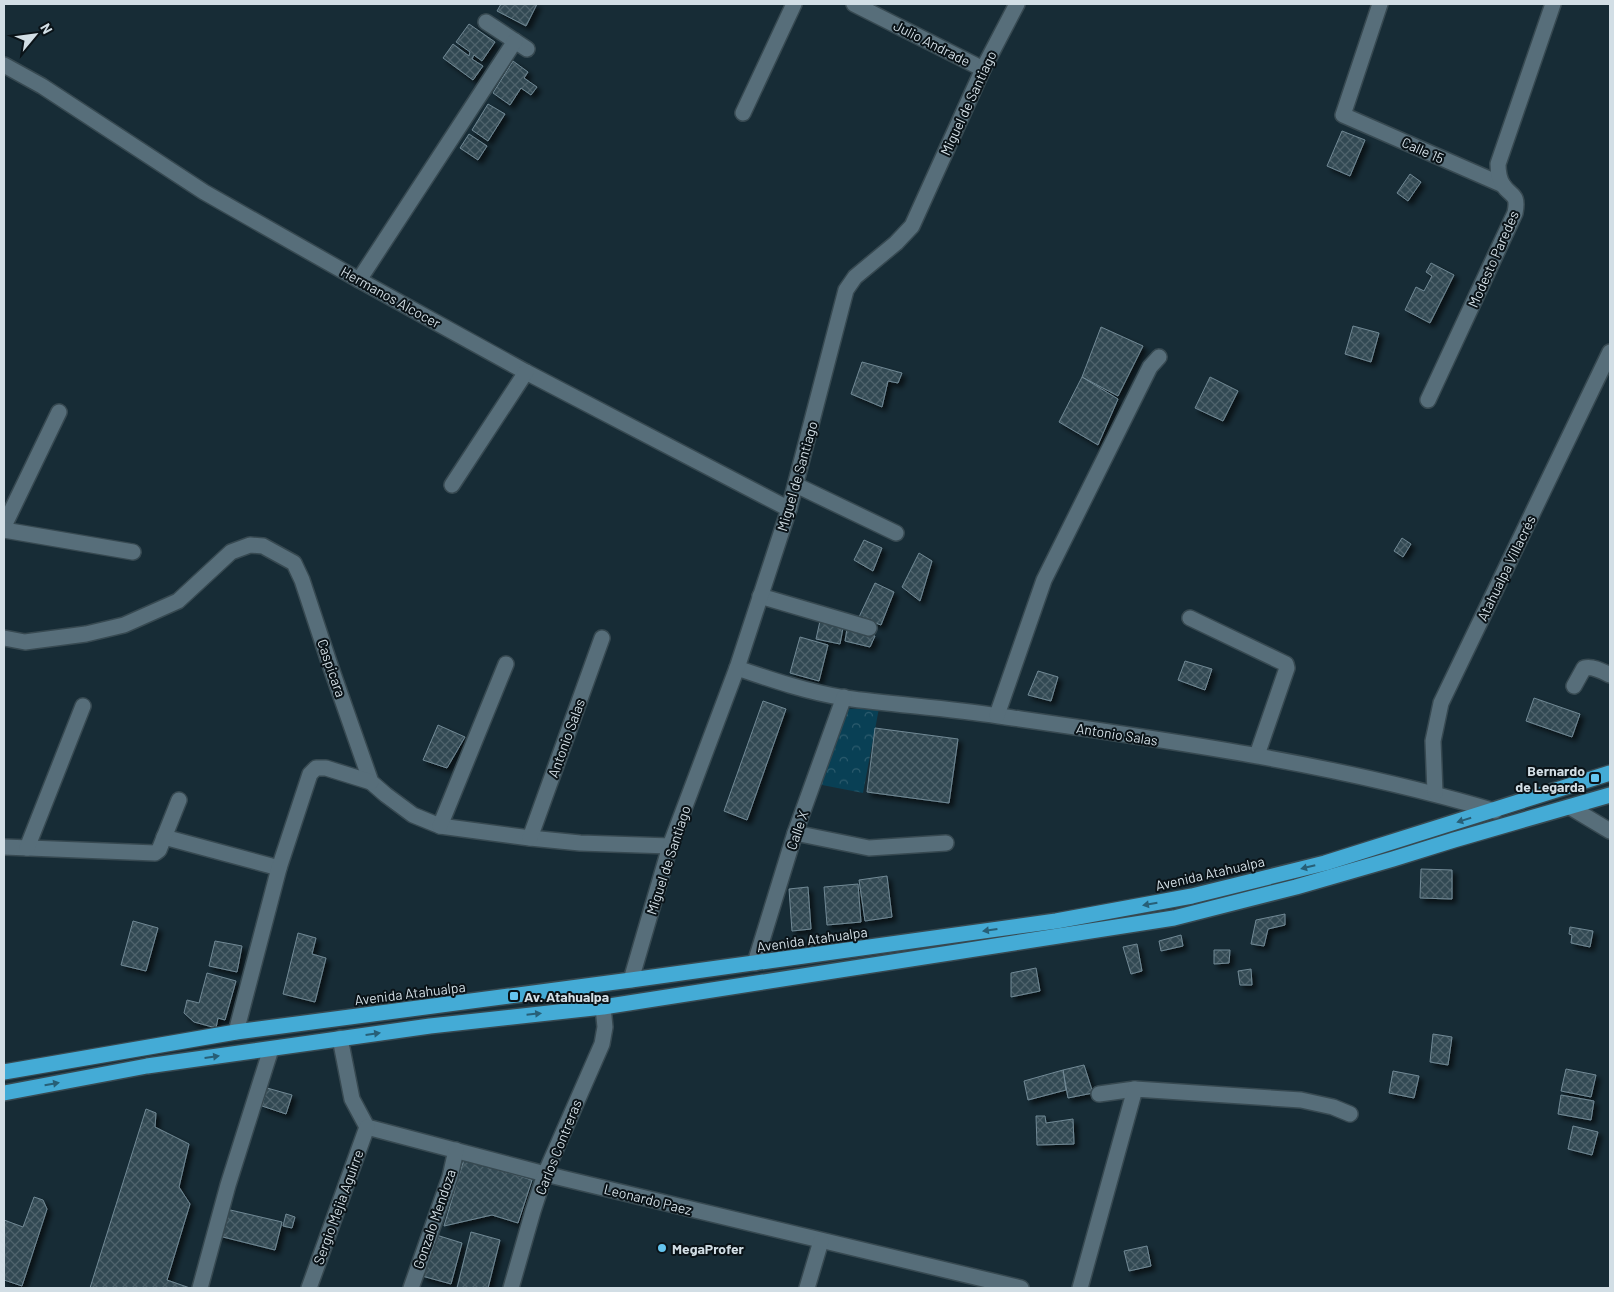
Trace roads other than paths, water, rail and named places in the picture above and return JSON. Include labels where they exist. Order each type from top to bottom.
[{"type":"highway","name":"Avenida Atahualpa","points":[[4,1072],[236,1032],[1056,921],[1192,896],[1325,863],[1610,773]]},
{"type":"highway","points":[[4,1093],[147,1066],[430,1026],[603,1007],[1174,918],[1384,862],[1610,795]]},
{"type":"street","points":[[743,113],[794,4]]},
{"type":"street","name":"Julio Andrade","points":[[854,4],[983,69]]},
{"type":"street","name":"Miguel de Santiago","points":[[631,980],[670,846],[737,668],[789,509],[846,290],[855,277],[896,243],[912,226],[983,69],[1017,4]]},
{"type":"street","name":"Calle 15","points":[[1380,4],[1343,115],[1503,185]]},
{"type":"street","name":"Modesto Paredes","points":[[1428,400],[1515,213],[1517,203],[1513,194],[1503,185],[1498,174],[1498,164],[1553,4]]},
{"type":"street","points":[[359,280],[521,45],[486,22]]},
{"type":"street","name":"Hermanos Alcocer","points":[[4,65],[42,86],[204,192],[359,280],[526,372],[789,509]]},
{"type":"street","name":"Atahualpa Villacrés","points":[[1435,793],[1433,741],[1441,703],[1610,352]]},
{"type":"street","points":[[997,715],[1044,580],[1150,367],[1160,358]]},
{"type":"street","points":[[452,485],[526,372]]},
{"type":"street","points":[[59,412],[4,528],[133,552]]},
{"type":"street","points":[[796,485],[896,533]]},
{"type":"street","name":"Caspicara","points":[[4,638],[25,642],[86,634],[124,625],[178,601],[231,552],[250,545],[263,546],[294,563],[302,580],[371,782]]},
{"type":"street","points":[[760,596],[869,628]]},
{"type":"street","points":[[1190,618],[1286,664],[1287,668],[1257,755]]},
{"type":"street","name":"Antonio Salas","points":[[530,838],[602,638]]},
{"type":"street","points":[[440,826],[506,664]]},
{"type":"street","name":"Antonio Salas","points":[[737,668],[787,685],[844,697],[997,715],[1257,755],[1435,793],[1495,810]]},
{"type":"street","points":[[1574,686],[1584,668],[1595,668],[1610,675]]},
{"type":"street","name":"Calle X","points":[[755,963],[795,833],[844,697]]},
{"type":"street","points":[[27,848],[83,706]]},
{"type":"street","points":[[236,1032],[279,868],[310,774],[316,768],[326,768],[371,782],[413,815],[440,826],[580,843],[670,846]]},
{"type":"street","points":[[4,847],[154,854],[158,850],[180,800]]},
{"type":"street","points":[[1570,807],[1610,832]]},
{"type":"street","points":[[795,833],[869,848],[946,843]]},
{"type":"street","points":[[164,837],[279,868]]},
{"type":"street","name":"Carlos Contreras","points":[[511,1288],[545,1174],[602,1044],[605,1026],[603,1007]]},
{"type":"street","points":[[340,1038],[352,1099],[367,1127]]},
{"type":"street","points":[[200,1288],[228,1185],[271,1049]]},
{"type":"street","points":[[1080,1288],[1135,1089]]},
{"type":"street","points":[[1099,1094],[1135,1089],[1301,1100],[1332,1107],[1350,1114]]},
{"type":"street","name":"Leonardo Paez","points":[[367,1127],[545,1174],[1021,1288]]},
{"type":"street","name":"Sergio Mejia Aguirre","points":[[309,1288],[367,1127]]},
{"type":"street","name":"Gonzalo Mendoza","points":[[410,1288],[450,1177],[456,1150]]},
{"type":"street","points":[[807,1288],[822,1241]]},
{"type":"place","name":"Bernardo de Legarda","points":[[1595,778]]},
{"type":"place","name":"Av. Atahualpa","points":[[514,996]]},
{"type":"place","name":"MegaProfer","points":[[662,1248]]}]
